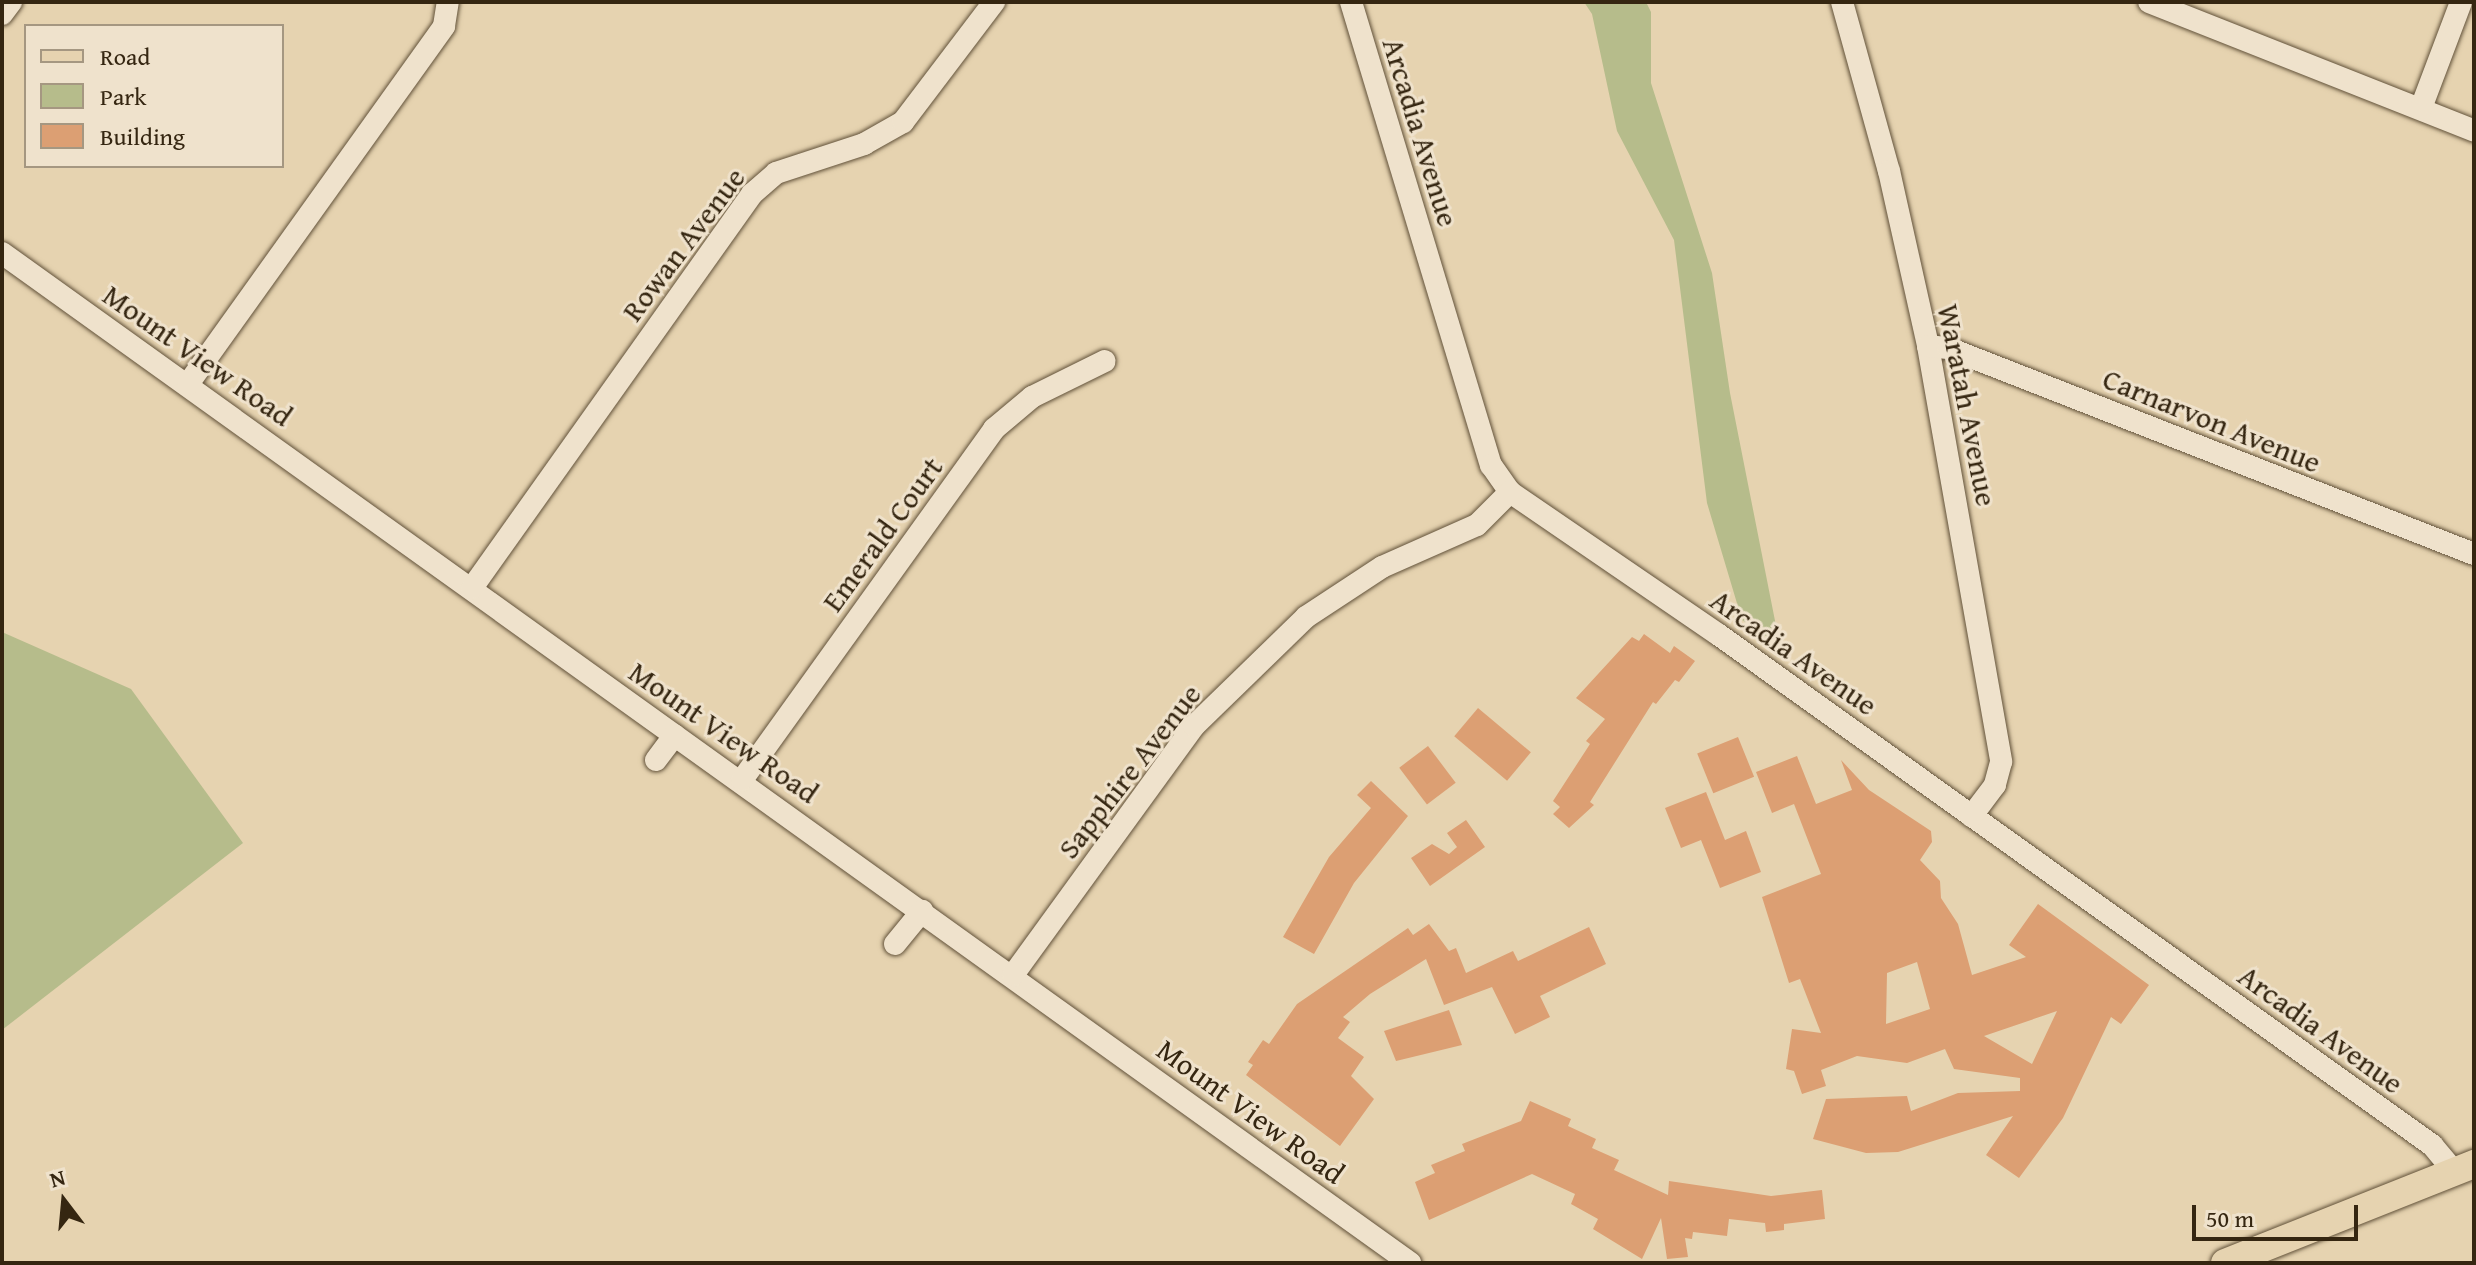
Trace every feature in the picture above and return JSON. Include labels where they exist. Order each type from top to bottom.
[{"type":"main road","points":[[2225,1263],[2465,1168]]},
{"type":"street","points":[[2,14],[11,2]]},
{"type":"street","points":[[188,384],[444,26],[448,2]]},
{"type":"street","name":"Rowan Avenue","points":[[472,588],[752,194],[776,173],[864,144],[903,122],[994,2]]},
{"type":"street","name":"Arcadia Avenue","points":[[1351,2],[1491,465],[1510,492],[1972,816],[2465,1168]]},
{"type":"street","name":"Waratah Avenue","points":[[1842,2],[1889,171],[1928,346],[2001,762],[1995,785],[1972,816]]},
{"type":"street","points":[[2149,2],[2474,131]]},
{"type":"street","points":[[2421,108],[2461,2]]},
{"type":"street","name":"Mount View Road","points":[[2,253],[742,780],[1410,1263]]},
{"type":"street","name":"Carnarvon Avenue","points":[[1928,346],[1948,348],[2474,554]]},
{"type":"street","name":"Emerald Court","points":[[742,780],[994,429],[1032,397],[1105,361]]},
{"type":"street","name":"Sapphire Avenue","points":[[1013,975],[1194,726],[1296,627],[1382,567],[1477,525],[1510,492]]},
{"type":"street","points":[[656,760],[675,735]]},
{"type":"street","points":[[895,944],[922,911]]},
{"type":"green space","points":[[1584,2],[1646,2],[1651,12],[1651,83],[1712,273],[1730,393],[1780,646],[1742,620],[1707,503],[1674,240],[1617,131],[1592,14]]},
{"type":"green space","points":[[2,632],[131,689],[243,843],[2,1030]]},
{"type":"building","points":[[1644,634],[1670,653],[1674,646],[1695,661],[1679,682],[1675,680],[1656,704],[1653,702],[1590,802],[1594,805],[1569,828],[1553,814],[1560,807],[1553,801],[1590,744],[1586,741],[1605,719],[1576,698],[1632,637],[1639,641]]},
{"type":"building","points":[[1478,708],[1531,752],[1507,781],[1454,736]]},
{"type":"building","points":[[1738,737],[1754,777],[1713,793],[1697,753]]},
{"type":"building","points":[[1428,746],[1456,783],[1427,804],[1399,768]]},
{"type":"building","points":[[1797,756],[1816,804],[1852,790],[1841,760],[1869,790],[1931,831],[1932,842],[1920,860],[1940,881],[1941,898],[1958,924],[1972,975],[2026,957],[2009,945],[2038,904],[2149,985],[2121,1024],[2111,1017],[2063,1118],[2019,1178],[1986,1155],[2013,1116],[1898,1152],[1866,1153],[1813,1139],[1826,1099],[1907,1096],[1911,1111],[1958,1093],[2020,1091],[2020,1078],[1954,1069],[1945,1049],[1907,1063],[1857,1056],[1821,1070],[1826,1086],[1802,1094],[1794,1071],[1786,1069],[1792,1029],[1821,1033],[1800,979],[1789,983],[1762,897],[1821,874],[1794,804],[1772,813],[1756,772]],"holes":[[[1917,962],[1930,1009],[1886,1024],[1887,973]],[[2057,1011],[2032,1064],[1984,1036]]]},
{"type":"building","points":[[1371,781],[1408,816],[1354,883],[1314,954],[1283,937],[1329,857],[1371,808],[1357,795]]},
{"type":"building","points":[[1706,792],[1725,840],[1746,831],[1761,872],[1720,888],[1701,840],[1681,848],[1665,808]]},
{"type":"building","points":[[1466,820],[1485,847],[1430,886],[1411,858],[1432,844],[1449,854],[1457,847],[1447,833]]},
{"type":"building","points":[[1429,924],[1449,951],[1456,948],[1466,973],[1513,951],[1518,961],[1589,927],[1606,964],[1540,996],[1550,1017],[1515,1034],[1492,987],[1444,1005],[1426,959],[1370,994],[1343,1017],[1350,1022],[1338,1038],[1364,1057],[1351,1076],[1374,1099],[1340,1146],[1246,1075],[1253,1065],[1248,1062],[1263,1040],[1269,1044],[1297,1004],[1408,928],[1413,935]]},
{"type":"building","points":[[1449,1010],[1462,1045],[1396,1061],[1384,1031]]},
{"type":"building","points":[[1530,1101],[1571,1119],[1568,1126],[1596,1139],[1592,1148],[1619,1160],[1614,1170],[1668,1195],[1669,1181],[1771,1196],[1822,1190],[1825,1219],[1784,1224],[1784,1230],[1766,1232],[1765,1223],[1729,1219],[1727,1236],[1693,1232],[1692,1239],[1685,1238],[1688,1257],[1667,1259],[1661,1218],[1642,1259],[1593,1229],[1598,1219],[1571,1204],[1575,1194],[1532,1174],[1429,1220],[1415,1182],[1435,1173],[1431,1165],[1465,1151],[1462,1144],[1521,1121]]}]
